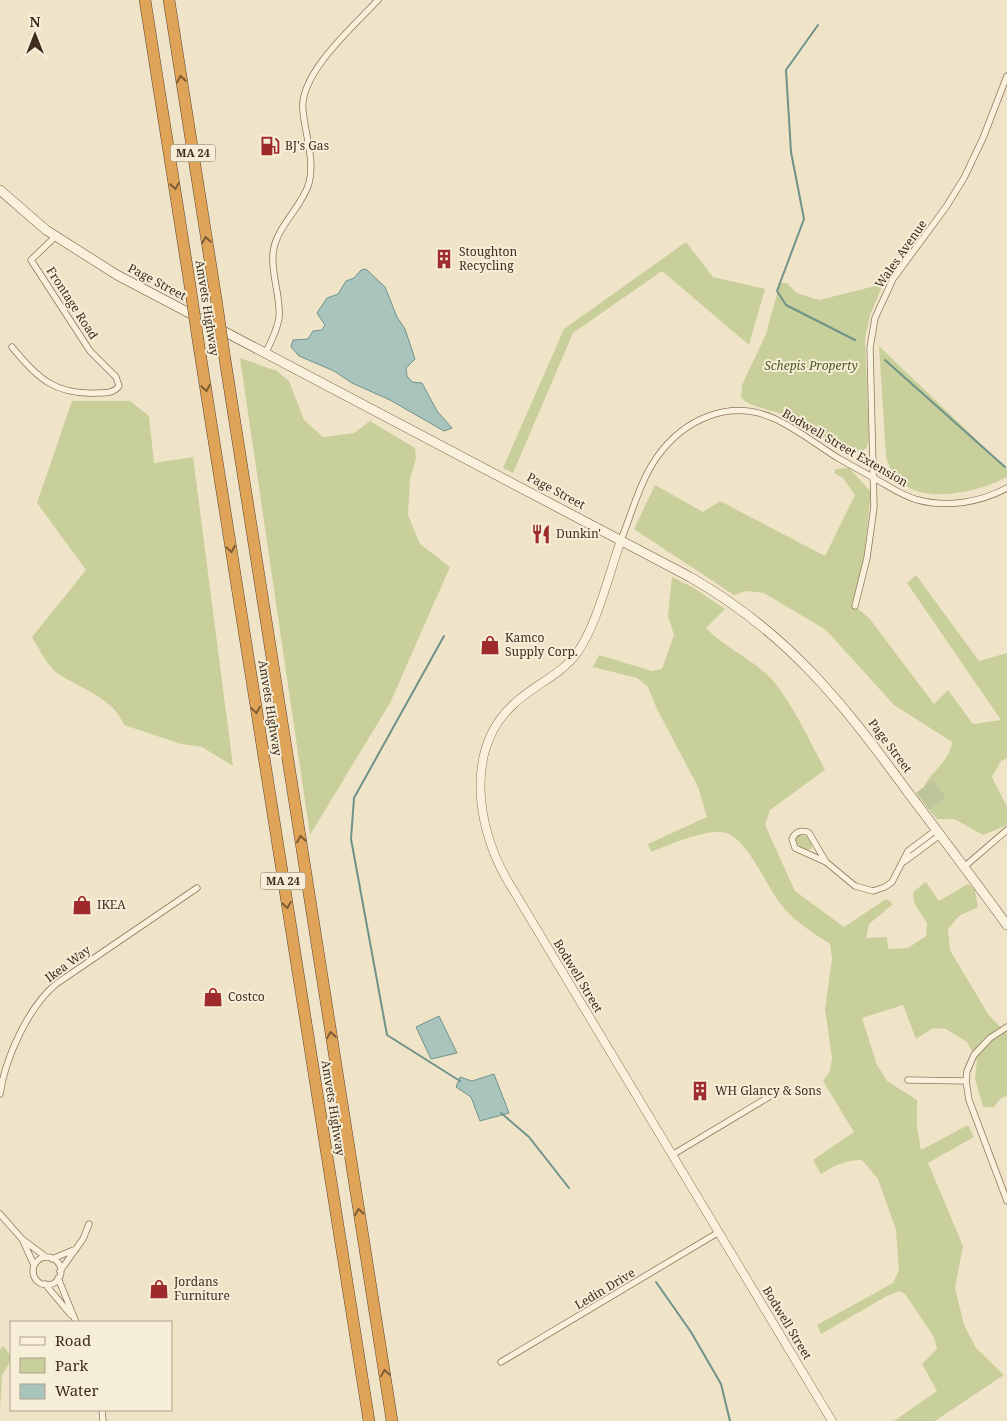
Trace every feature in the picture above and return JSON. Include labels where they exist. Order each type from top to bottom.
[{"type":"highway","name":"Amvets Highway","points":[[145,0],[369,1421]]},
{"type":"highway","name":"Amvets Highway","points":[[169,0],[392,1421]]},
{"type":"main road","name":"Page Street","points":[[0,190],[56,236],[117,275],[621,540],[714,591],[750,616],[790,650],[842,705],[1007,925]]},
{"type":"street","points":[[265,354],[275,334],[279,317],[272,261],[274,246],[310,179],[310,164],[303,111],[304,98],[323,61],[378,0]]},
{"type":"street","name":"Wales Avenue","points":[[855,606],[870,536],[875,478],[870,348],[876,313],[893,279],[946,207],[964,178],[1007,76]]},
{"type":"street","name":"Frontage Road","points":[[12,347],[34,374],[56,387],[75,392],[109,392],[117,390],[119,383],[90,351],[31,260],[56,236]]},
{"type":"street","name":"Bodwell Street Extension","points":[[621,540],[648,473],[664,449],[676,435],[696,421],[724,411],[743,410],[773,418],[908,497],[934,503],[968,501],[1007,488]]},
{"type":"street","name":"Bodwell Street","points":[[621,540],[586,638],[576,654],[559,671],[513,704],[494,727],[482,759],[480,789],[489,842],[500,869],[719,1232],[829,1420]]},
{"type":"street","points":[[964,867],[1007,830]]},
{"type":"street","points":[[826,862],[816,844],[806,832],[796,833],[792,839],[793,845],[805,853],[826,862],[855,886],[868,891],[877,890],[888,885],[895,878],[910,850],[938,832]]},
{"type":"street","points":[[805,853],[814,851],[816,844]]},
{"type":"street","name":"Ikea Way","points":[[0,1094],[3,1077],[16,1044],[31,1013],[44,994],[197,888]]},
{"type":"street","points":[[1007,1027],[990,1038],[974,1055],[967,1070],[966,1081],[974,1114],[1007,1200]]},
{"type":"street","points":[[908,1080],[966,1081]]},
{"type":"street","points":[[672,1155],[772,1095]]},
{"type":"street","points":[[0,1214],[22,1239],[58,1264],[60,1271]]},
{"type":"street","points":[[45,1284],[51,1284],[58,1278],[60,1271],[85,1236],[89,1224]]},
{"type":"street","name":"Ledin Drive","points":[[501,1362],[719,1232]]},
{"type":"street","points":[[22,1239],[34,1265],[35,1278],[45,1284],[75,1320]]},
{"type":"street","points":[[34,1265],[40,1259],[76,1249]]},
{"type":"street","points":[[58,1278],[75,1320]]},
{"type":"green space","name":"Schepis Property","points":[[686,242],[713,277],[765,289],[749,345],[662,271],[573,333],[513,473],[503,468],[564,329]]},
{"type":"green space","name":"Schepis Property","points":[[780,283],[787,283],[797,293],[819,300],[883,284],[870,315],[865,339],[869,440],[867,447],[862,452],[855,453],[837,447],[794,418],[757,407],[741,397],[742,385],[766,334]]},
{"type":"green space","name":"Schepis Property","points":[[879,346],[1007,469],[1007,477],[992,484],[956,493],[937,494],[920,492],[904,485],[893,473],[886,456]]},
{"type":"green space","points":[[240,358],[277,371],[289,381],[304,420],[323,437],[354,433],[370,421],[415,448],[416,459],[410,479],[408,515],[420,544],[450,567],[390,703],[310,835]]},
{"type":"green space","points":[[72,401],[130,401],[149,416],[154,463],[193,457],[233,766],[202,747],[181,744],[124,725],[119,715],[104,700],[53,670],[32,637],[86,570],[37,503]]},
{"type":"green space","points":[[849,468],[871,492],[858,609],[869,618],[934,704],[948,690],[973,724],[1001,720],[907,583],[916,575],[979,661],[1007,653],[1007,758],[1001,761],[992,777],[1007,807],[1007,825],[983,835],[954,819],[937,819],[927,806],[923,796],[924,787],[943,763],[949,753],[952,742],[894,705],[826,630],[764,593],[746,591],[734,595],[634,529],[655,485],[703,512],[720,501],[825,556],[855,495],[843,478],[834,473],[836,469]]},
{"type":"green space","points":[[672,577],[694,588],[725,609],[706,628],[759,668],[775,683],[796,714],[825,770],[770,810],[765,825],[795,891],[844,927],[886,899],[893,904],[869,924],[866,938],[887,937],[888,949],[908,948],[926,936],[927,923],[914,903],[913,892],[926,882],[939,901],[968,884],[975,890],[978,907],[959,916],[948,929],[950,950],[988,1014],[1007,1034],[1007,1095],[1000,1099],[994,1107],[983,1107],[975,1078],[977,1061],[967,1042],[946,1029],[933,1028],[916,1039],[903,1005],[862,1018],[877,1065],[887,1081],[917,1100],[917,1127],[921,1150],[968,1125],[974,1137],[928,1163],[963,1246],[955,1288],[964,1325],[976,1348],[1004,1375],[935,1421],[894,1421],[937,1391],[922,1364],[937,1349],[934,1337],[905,1294],[899,1291],[887,1296],[821,1334],[817,1325],[893,1283],[899,1270],[896,1230],[878,1179],[862,1160],[841,1164],[821,1174],[813,1160],[854,1132],[823,1081],[830,1071],[832,1058],[825,1009],[832,959],[830,944],[803,925],[784,908],[750,855],[729,834],[712,832],[701,834],[651,852],[648,844],[707,817],[698,787],[657,709],[648,687],[637,678],[593,667],[599,655],[652,671],[662,669],[674,635],[668,616]]},
{"type":"green space","points":[[933,780],[946,798],[929,810],[916,793]]},
{"type":"green space","points":[[799,835],[807,836],[812,849],[806,850],[797,845],[796,840]]},
{"type":"green space","points":[[3,1346],[10,1355],[10,1362],[2,1375],[0,1411],[0,1350]]},
{"type":"water","points":[[366,269],[385,287],[397,317],[405,329],[415,359],[406,368],[407,376],[412,382],[422,383],[437,411],[452,428],[444,431],[390,400],[352,383],[334,371],[299,356],[291,347],[293,340],[308,339],[313,331],[322,330],[325,325],[317,313],[327,298],[338,294],[346,281],[354,278],[361,270]]},
{"type":"water","points":[[439,1016],[457,1053],[431,1059],[416,1027]]},
{"type":"water","points":[[494,1074],[509,1113],[480,1121],[471,1097],[456,1087],[460,1077],[472,1081]]},
{"type":"waterway","points":[[818,25],[786,70],[791,152],[804,219],[777,291],[786,305],[855,340]]},
{"type":"waterway","points":[[885,360],[1005,467]]},
{"type":"waterway","points":[[444,636],[354,798],[351,839],[387,1035],[460,1081]]},
{"type":"waterway","points":[[501,1113],[529,1137],[569,1188]]},
{"type":"waterway","points":[[656,1282],[691,1332],[721,1384],[730,1421]]},
{"type":"place","name":"BJ's Gas","points":[[270,146]]},
{"type":"place","name":"Stoughton Recycling","points":[[444,259]]},
{"type":"place","name":"Dunkin'","points":[[541,534]]},
{"type":"place","name":"Kamco Supply Corp.","points":[[490,645]]},
{"type":"place","name":"IKEA","points":[[82,905]]},
{"type":"place","name":"Costco","points":[[213,997]]},
{"type":"place","name":"WH Glancy & Sons","points":[[700,1091]]},
{"type":"place","name":"Jordans Furniture","points":[[159,1289]]}]
